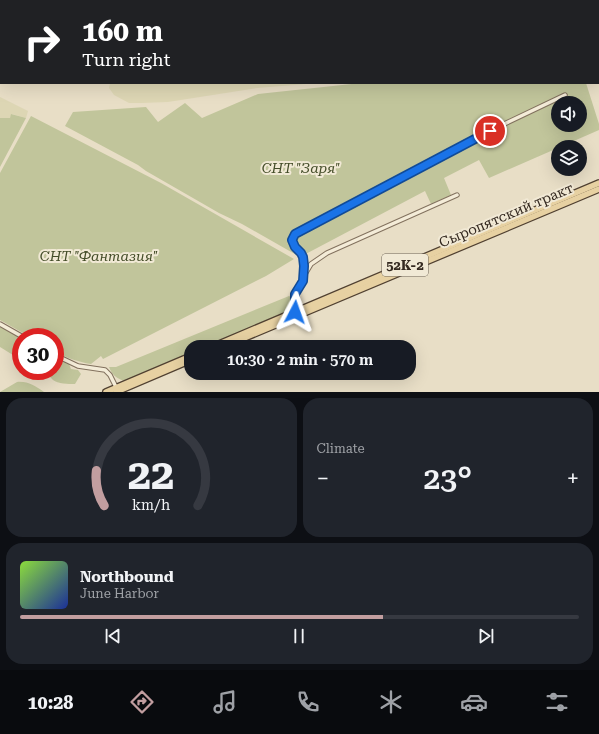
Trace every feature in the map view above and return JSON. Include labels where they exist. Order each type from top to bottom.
[{"type":"main road","name":"Сыропятский тракт","points":[[229,340],[599,183]]},
{"type":"main road","name":"Сыропятский тракт","points":[[240,340],[599,189]]},
{"type":"main road","points":[[117,391],[184,359]]},
{"type":"main road","points":[[106,392],[117,391],[184,363]]},
{"type":"street","points":[[295,312],[295,294],[303,281],[304,275],[303,257],[295,247],[292,240],[295,234],[500,126],[565,95]]},
{"type":"street","points":[[304,275],[311,264],[328,253],[457,195]]},
{"type":"street","points":[[0,324],[12,331]]},
{"type":"street","points":[[64,359],[78,366],[105,370],[110,375],[117,391]]},
{"type":"shaded area","points":[[110,84],[307,84],[257,88],[168,102],[141,103],[129,103],[114,95],[109,88]]},
{"type":"shaded area","points":[[0,97],[28,111],[26,118],[12,114],[10,118],[0,118]]},
{"type":"green space","name":"СНТ \"Заря\"","points":[[352,84],[586,84],[599,124],[599,130],[576,140],[551,140],[551,151],[489,178],[479,160],[444,178],[451,195],[431,204],[425,191],[300,257],[242,224],[219,213],[138,165],[65,126],[73,112],[146,107],[158,122],[185,103],[202,118],[258,94]]},
{"type":"green space","points":[[11,114],[26,118],[0,167],[0,118],[10,118]]},
{"type":"green space","name":"СНТ \"Фантазия\"","points":[[31,116],[161,183],[294,259],[266,276],[103,359],[101,356],[91,364],[82,362],[64,355],[64,328],[14,328],[0,320],[0,173]]},
{"type":"green space","points":[[289,296],[291,297],[293,307],[291,311],[222,340],[184,340],[184,356],[125,381],[115,376],[109,367],[116,367]]},
{"type":"green space","points":[[0,326],[12,333],[12,354],[0,347]]},
{"type":"green space","points":[[64,362],[69,364],[71,369],[78,370],[81,374],[75,384],[63,384],[53,380],[64,380]]},
{"type":"green space","points":[[17,382],[28,383],[44,392],[0,392]]},
{"type":"route","points":[[295,312],[295,294],[303,281],[304,275],[303,257],[293,244],[292,240],[295,234],[490,131]]}]
